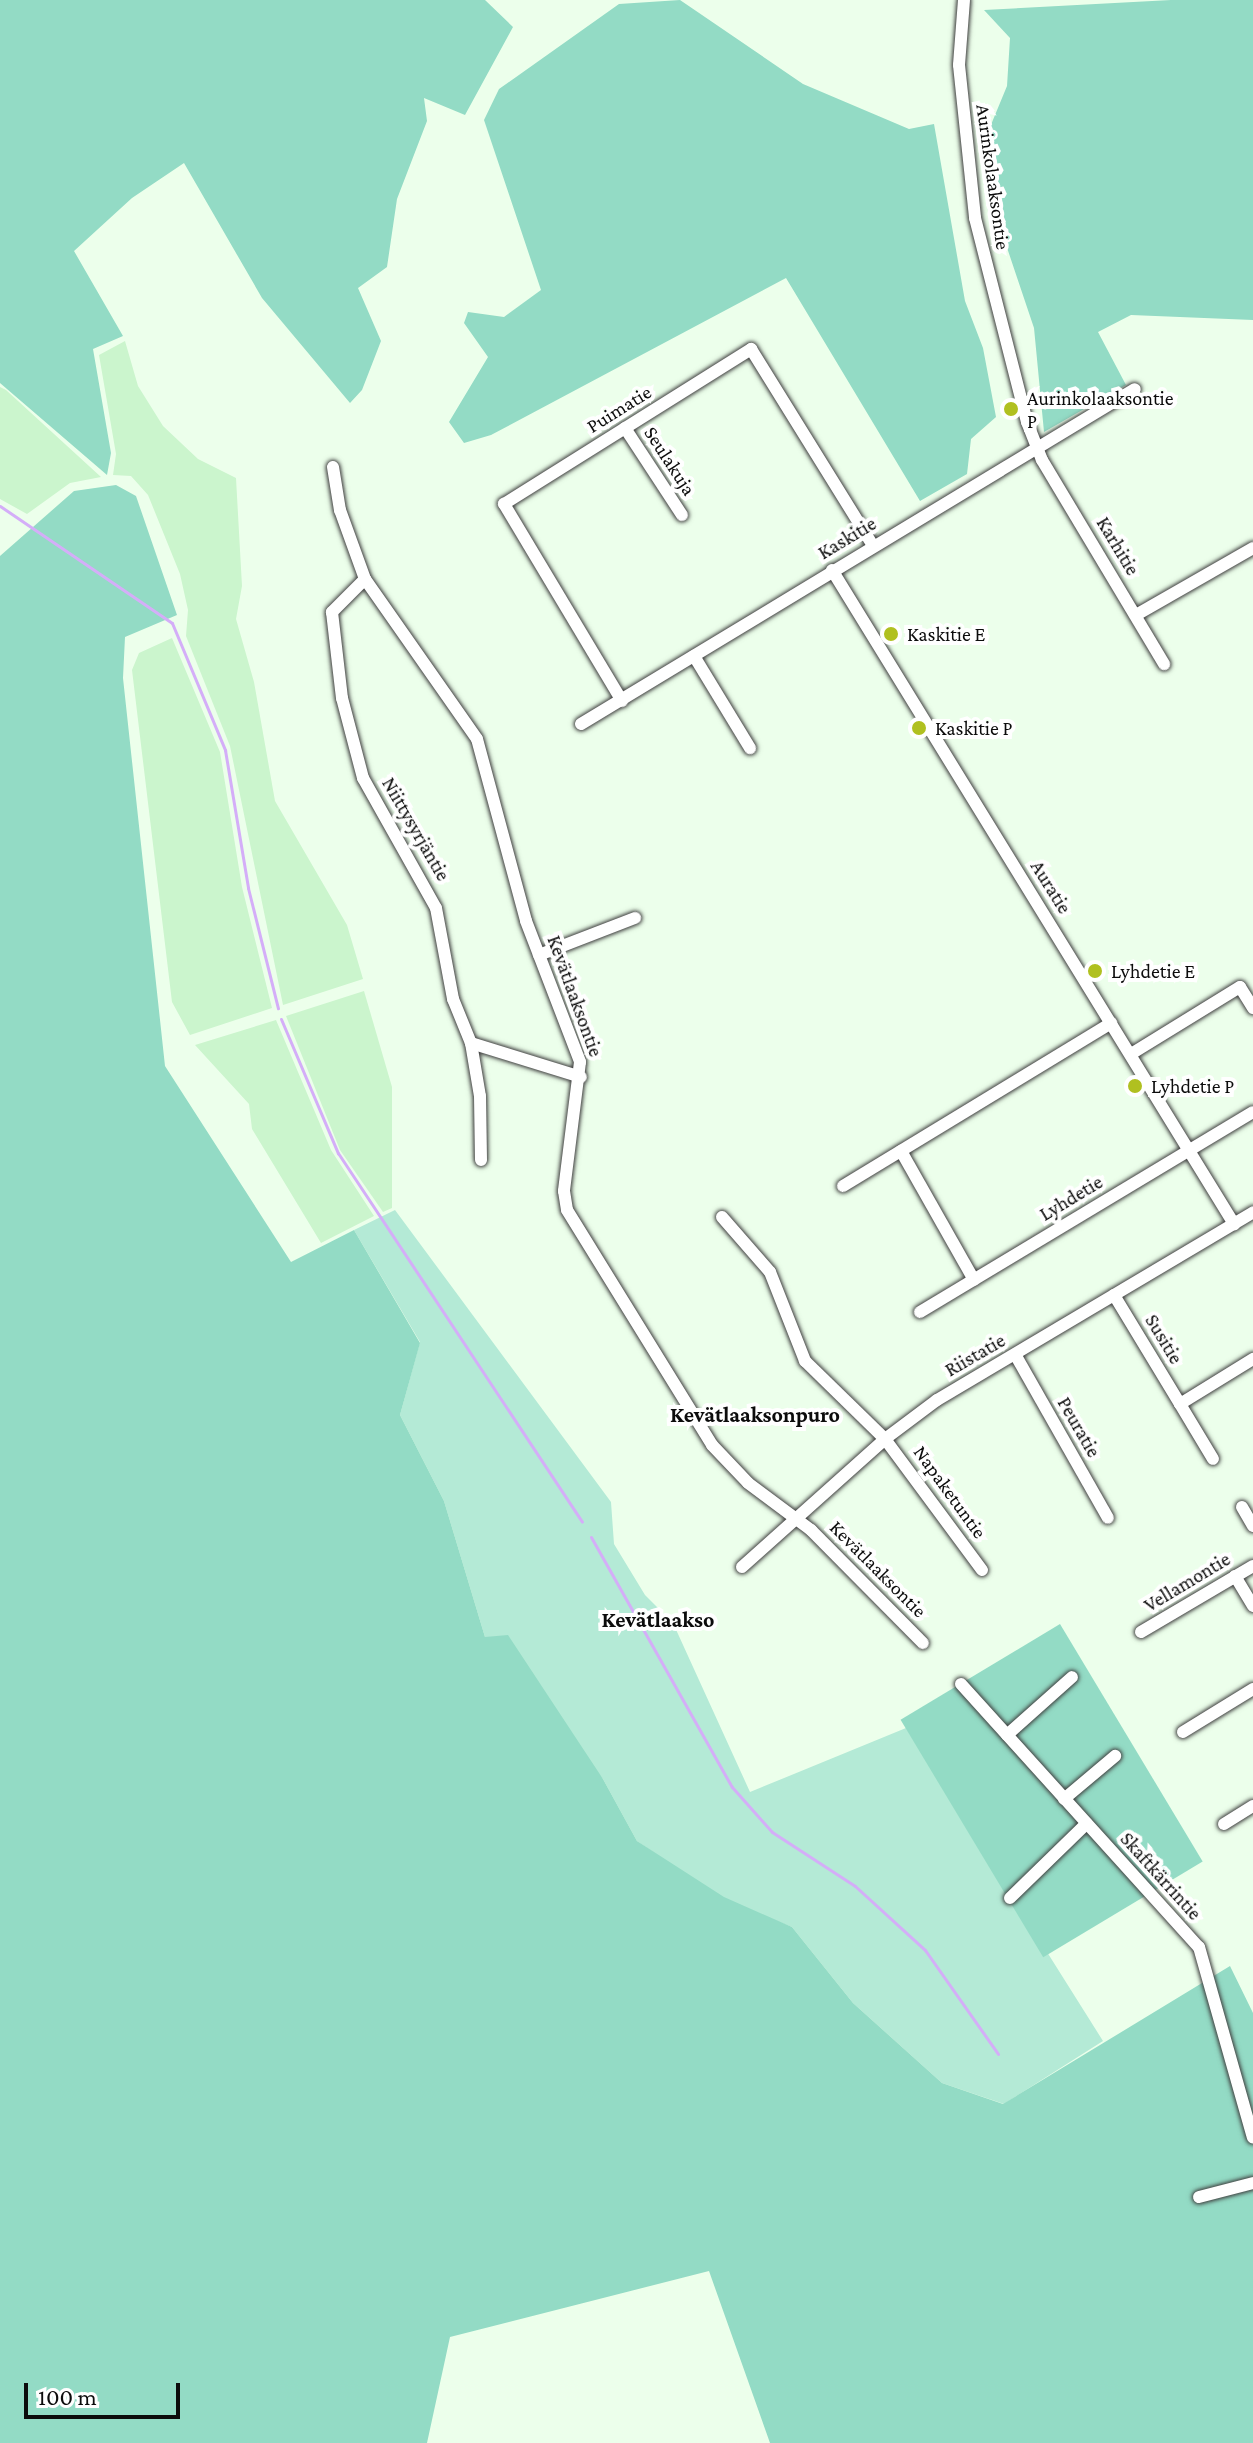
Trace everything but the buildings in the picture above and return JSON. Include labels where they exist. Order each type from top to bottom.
[{"type":"street","name":"Aurinkolaaksontie","points":[[964,0],[960,78],[975,218],[1036,448]]},
{"type":"street","name":"Puimatie","points":[[622,701],[504,504],[751,349],[873,546]]},
{"type":"street","name":"Kaskitie","points":[[581,724],[1135,389]]},
{"type":"street","name":"Seulakuja","points":[[625,428],[682,515]]},
{"type":"street","name":"Karhitie","points":[[1036,448],[1164,664]]},
{"type":"street","name":"Kevätlaaksontie","points":[[333,467],[340,510],[365,579],[477,739],[539,955],[571,1033],[581,1077],[565,1180],[567,1210],[712,1445],[794,1521],[811,1530],[923,1643]]},
{"type":"street","points":[[1136,615],[1253,548]]},
{"type":"street","name":"Auratie","points":[[832,570],[1234,1224]]},
{"type":"street","name":"Niittysyrjäntie","points":[[365,579],[332,612],[351,738],[383,818],[430,889],[453,999],[471,1043],[480,1096],[481,1160]]},
{"type":"street","points":[[694,656],[750,748]]},
{"type":"street","points":[[539,955],[635,918]]},
{"type":"street","points":[[1131,1054],[1240,987],[1253,1008]]},
{"type":"street","points":[[843,1186],[1111,1023]]},
{"type":"street","points":[[471,1043],[581,1077]]},
{"type":"street","name":"Lyhdetie","points":[[920,1312],[1253,1112]]},
{"type":"street","points":[[901,1151],[974,1280]]},
{"type":"street","name":"Riistatie","points":[[742,1567],[885,1439],[937,1400],[1016,1356],[1253,1212]]},
{"type":"street","name":"Napaketuntie","points":[[722,1217],[770,1272],[805,1361],[885,1439],[982,1570]]},
{"type":"street","name":"Susitie","points":[[1114,1295],[1213,1459]]},
{"type":"street","name":"Peuratie","points":[[1016,1356],[1108,1518]]},
{"type":"street","points":[[1180,1404],[1253,1359]]},
{"type":"street","points":[[1242,1507],[1253,1526]]},
{"type":"street","name":"Vellamontie","points":[[1141,1632],[1253,1566]]},
{"type":"street","points":[[1235,1576],[1253,1606]]},
{"type":"street","points":[[1007,1735],[1072,1677]]},
{"type":"street","name":"Skaftkärrintie","points":[[961,1684],[1199,1947],[1253,2138]]},
{"type":"street","points":[[1183,1732],[1253,1689]]},
{"type":"street","points":[[1064,1799],[1115,1756]]},
{"type":"street","points":[[1224,1824],[1253,1806]]},
{"type":"street","points":[[1010,1898],[1087,1823]]},
{"type":"street","points":[[1199,2197],[1253,2183]]},
{"type":"green space","points":[[125,341],[138,386],[163,426],[198,459],[236,478],[242,586],[236,619],[254,682],[275,801],[347,925],[363,979],[283,1005],[230,746],[186,636],[188,610],[180,574],[148,495],[131,476],[113,475],[116,454],[99,355]]},
{"type":"green space","points":[[0,387],[101,477],[70,483],[27,514],[0,499]]},
{"type":"green space","points":[[172,638],[220,752],[242,887],[272,1008],[190,1035],[172,1002],[132,670],[139,653]]},
{"type":"green space","points":[[364,991],[392,1087],[392,1208],[383,1212],[340,1150],[286,1016]]},
{"type":"green space","points":[[276,1020],[331,1150],[374,1216],[321,1243],[252,1129],[249,1104],[195,1045]]},
{"type":"green space","points":[[395,1210],[611,1502],[614,1544],[645,1595],[673,1623],[750,1792],[906,1728],[1103,2041],[1004,2104],[942,2083],[853,2003],[792,1927],[723,1900],[637,1841],[603,1779],[485,1637],[444,1501],[400,1415],[420,1342],[354,1230]]},
{"type":"shaded area","points":[[0,0],[485,0],[513,27],[465,115],[424,98],[427,121],[397,199],[387,267],[358,288],[381,341],[362,390],[350,403],[262,298],[184,163],[132,198],[74,251],[123,336],[93,349],[111,453],[107,475],[0,383]]},
{"type":"shaded area","points":[[680,0],[803,84],[909,129],[934,124],[965,301],[983,348],[996,417],[971,439],[967,474],[920,501],[786,278],[491,435],[464,443],[449,422],[488,357],[464,323],[468,312],[504,317],[541,290],[484,120],[499,89],[619,4]]},
{"type":"shaded area","points":[[1171,0],[1253,0],[1253,320],[1131,315],[1098,332],[1126,385],[1044,432],[1034,328],[994,209],[988,132],[1007,86],[1010,38],[984,10]]},
{"type":"shaded area","points":[[116,485],[136,496],[177,615],[125,637],[123,678],[165,1066],[291,1262],[354,1230],[420,1343],[400,1415],[444,1501],[485,1637],[508,1635],[603,1779],[637,1841],[724,1897],[792,1927],[853,2003],[942,2083],[1003,2104],[1230,1966],[1253,2013],[1253,2443],[770,2443],[709,2271],[450,2337],[427,2443],[0,2443],[0,556],[74,491]]},
{"type":"shaded area","points":[[1060,1624],[1203,1861],[1043,1957],[901,1720]]},
{"type":"waterway","points":[[0,506],[172,623],[225,750],[248,888],[278,1008]]},
{"type":"waterway","points":[[281,1019],[338,1153],[582,1522]]},
{"type":"waterway","points":[[591,1537],[732,1787],[772,1832],[855,1886],[925,1950],[998,2054]]},
{"type":"place","name":"Aurinkolaaksontie P","points":[[1011,409]]},
{"type":"place","name":"Kaskitie E","points":[[891,634]]},
{"type":"place","name":"Kaskitie P","points":[[919,728]]},
{"type":"place","name":"Lyhdetie E","points":[[1095,971]]},
{"type":"place","name":"Lyhdetie P","points":[[1135,1086]]},
{"type":"district","name":"Kevätlaaksonpuro","points":[[755,1415]]},
{"type":"district","name":"Kevätlaakso","points":[[658,1620]]}]
